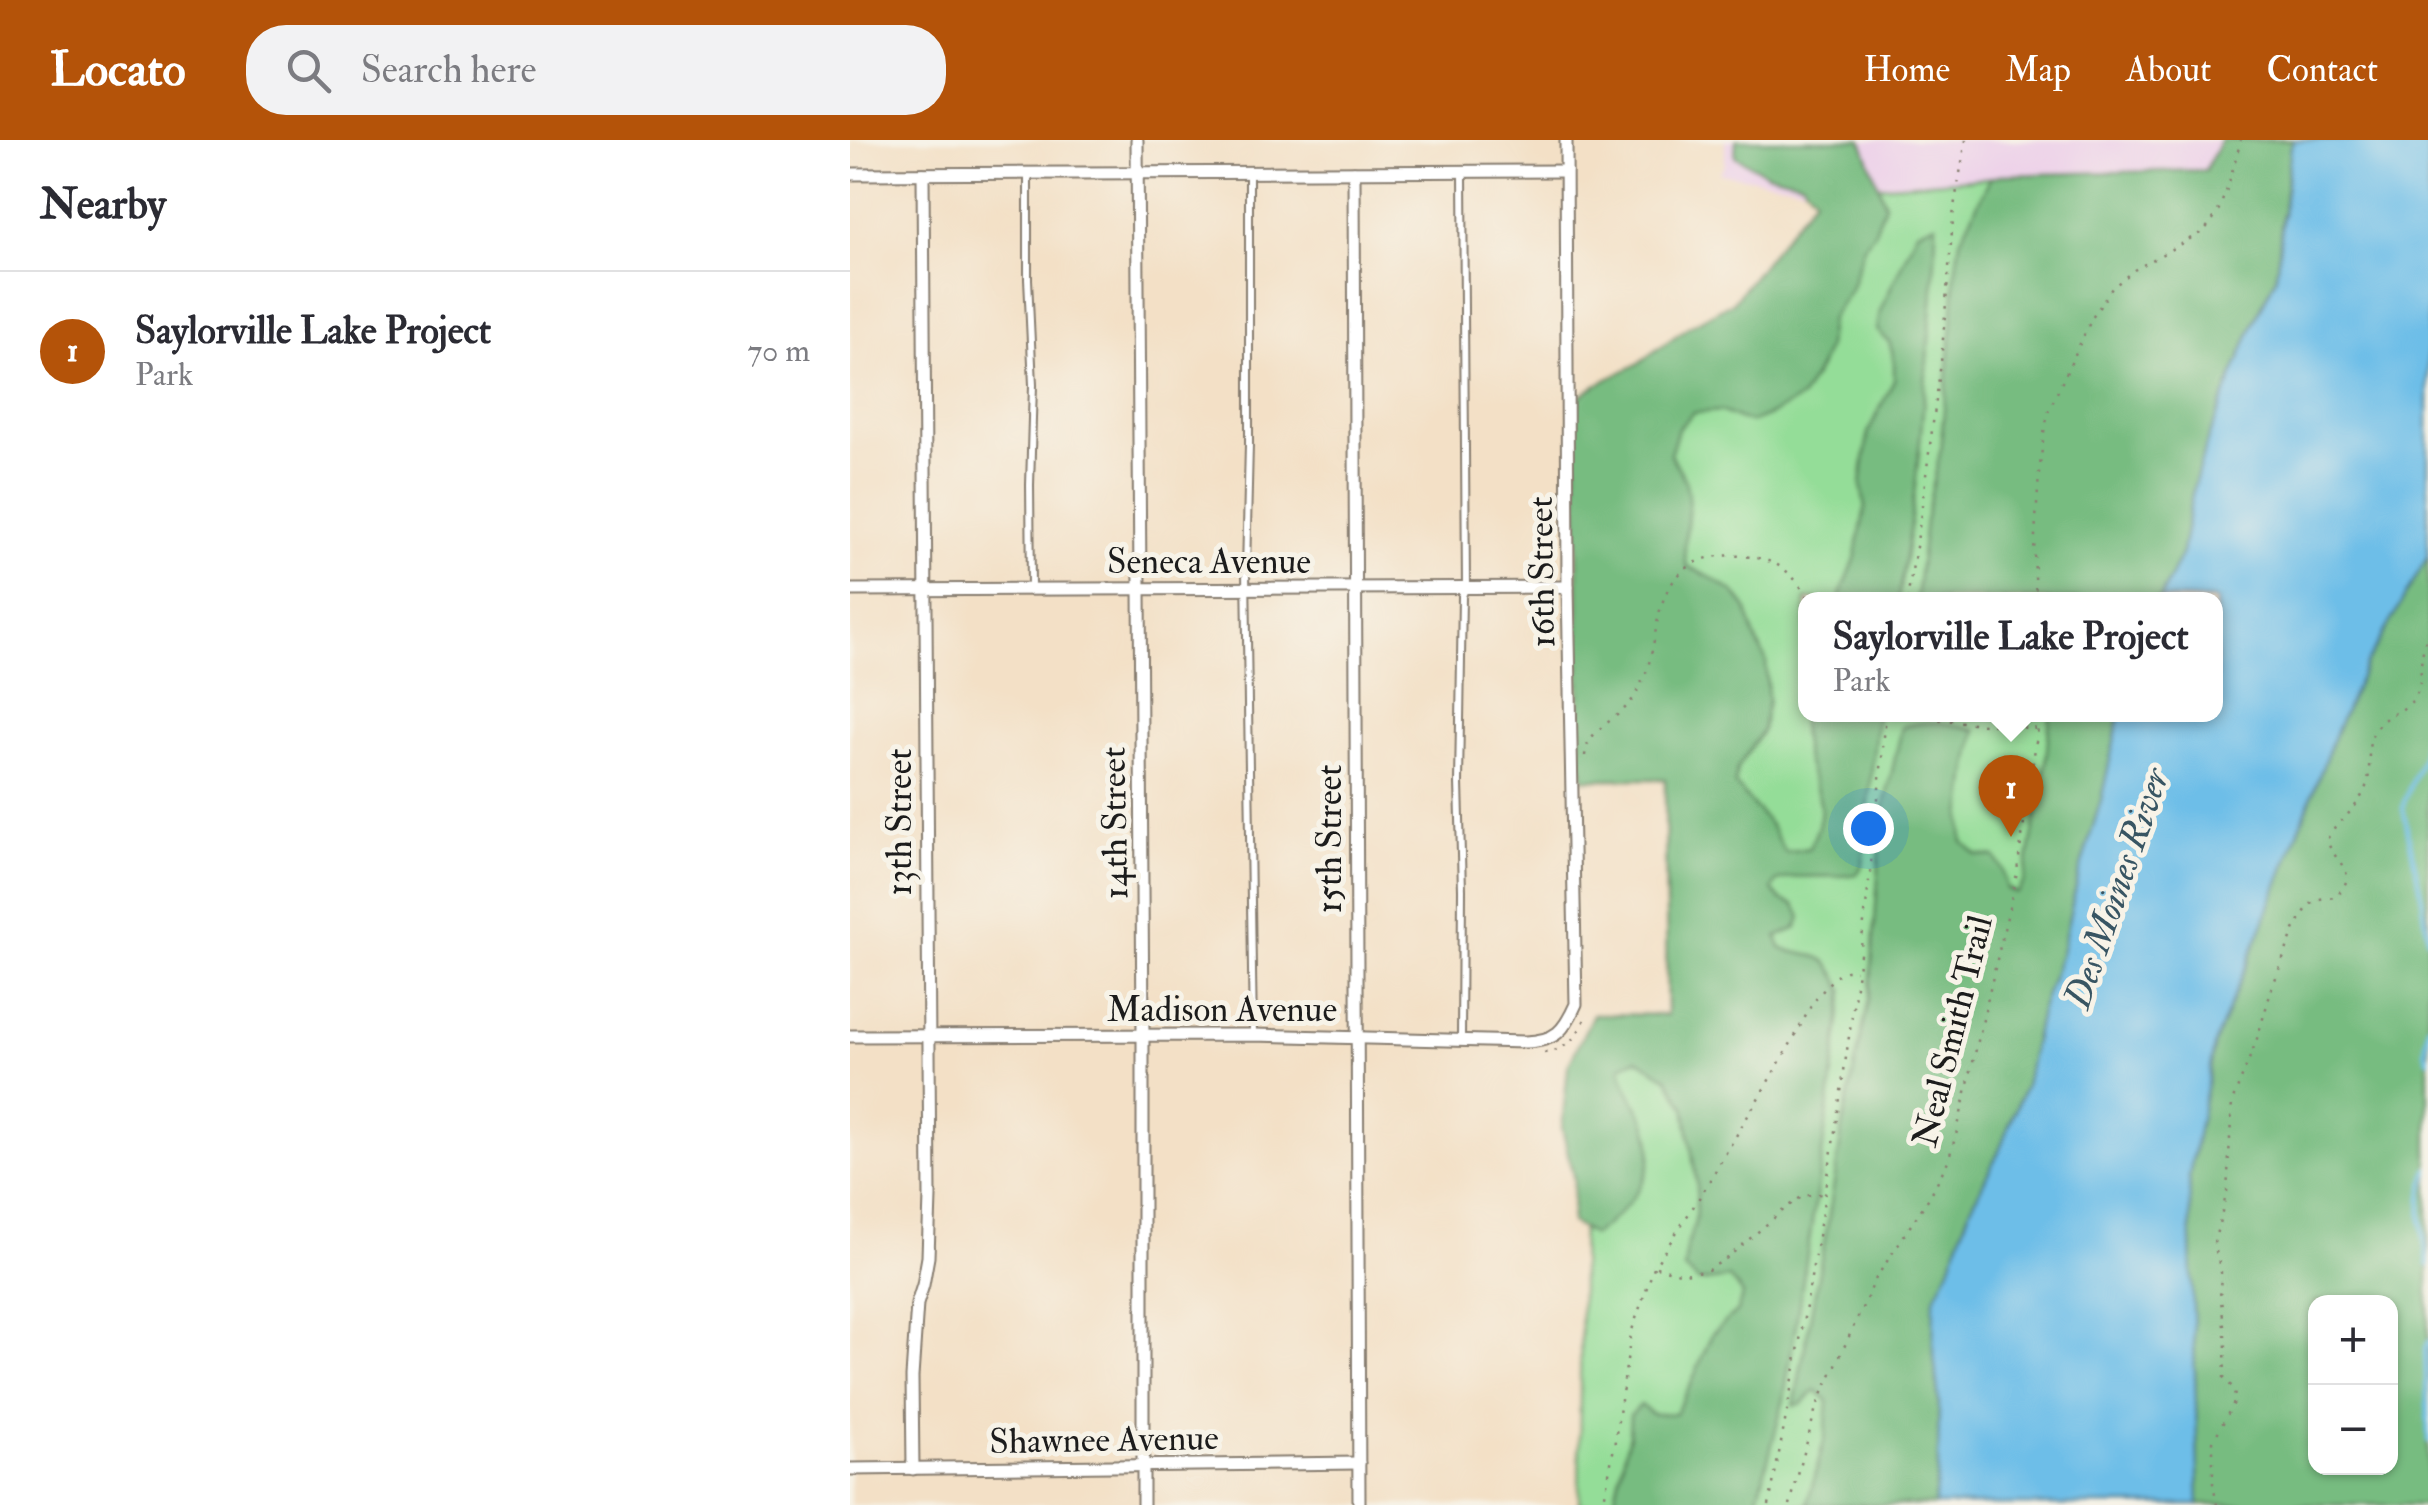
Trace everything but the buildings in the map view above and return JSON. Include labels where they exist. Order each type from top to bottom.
[{"type":"street","name":"14th Street","points":[[1137,140],[1144,1505]]},
{"type":"street","name":"16th Street","points":[[1566,140],[1568,587],[1576,1004]]},
{"type":"street","points":[[850,174],[1566,171]]},
{"type":"street","name":"15th Street","points":[[1354,172],[1359,1505]]},
{"type":"street","name":"13th Street","points":[[913,1469],[912,1377],[917,1304],[928,1258],[930,1197],[923,174]]},
{"type":"street","name":"Seneca Avenue","points":[[850,590],[1568,587]]},
{"type":"street","name":"Madison Avenue","points":[[850,1036],[1253,1034],[1540,1041],[1555,1036],[1566,1025],[1576,1004]]},
{"type":"street","name":"Shawnee Avenue","points":[[850,1469],[1360,1464]]},
{"type":"lane","points":[[1249,172],[1247,588],[1253,1034]]},
{"type":"lane","points":[[1461,1040],[1459,784],[1462,596],[1466,587],[1463,172]]},
{"type":"lane","points":[[1028,173],[1033,386],[1031,589]]},
{"type":"path","points":[[1907,592],[1941,363],[1954,207],[1966,140]]},
{"type":"path","points":[[2036,592],[2039,474],[2049,410],[2092,318],[2112,288],[2134,270],[2204,231],[2217,214],[2241,140]]},
{"type":"path","points":[[1585,758],[1586,745],[1594,733],[1630,704],[1646,676],[1662,600],[1672,580],[1694,562],[1724,554],[1751,556],[1781,565],[1803,592]]},
{"type":"path","points":[[2218,1505],[2213,1484],[2214,1440],[2236,1400],[2224,1378],[2221,1272],[2214,1243],[2227,1192],[2232,1102],[2294,930],[2309,906],[2319,899],[2334,897],[2348,878],[2344,864],[2331,854],[2327,840],[2332,828],[2361,799],[2370,780],[2369,742],[2378,723],[2407,708],[2418,692],[2428,634]]},
{"type":"path","points":[[1769,1505],[1824,1194],[1857,972],[1885,722]]},
{"type":"path","points":[[1967,722],[2038,729]]},
{"type":"path","name":"Neal Smith Trail","points":[[1790,1505],[1811,1421],[1869,1293],[1930,1196],[1956,1136],[2016,878],[2039,722]]},
{"type":"path","points":[[1603,1505],[1631,1334],[1654,1267],[1812,1004],[1834,977],[1846,971],[1857,972]]},
{"type":"path","points":[[1537,1054],[1549,1054],[1567,1046],[1584,1020]]},
{"type":"path","points":[[1654,1267],[1684,1274],[1708,1270],[1803,1196],[1824,1194]]},
{"type":"shaded area","points":[[1725,140],[2265,140],[2265,178],[2012,176],[1821,190],[1719,173],[1725,164]]},
{"type":"green space","points":[[1736,140],[1862,140],[1885,204],[1875,231],[1864,246],[1850,290],[1830,319],[1827,347],[1801,398],[1752,422],[1721,411],[1693,413],[1678,429],[1670,455],[1684,477],[1688,494],[1687,566],[1735,593],[1747,609],[1766,660],[1768,701],[1762,731],[1737,769],[1735,784],[1770,825],[1785,852],[1809,848],[1820,821],[1820,801],[1805,756],[1802,722],[1876,722],[1863,865],[1857,874],[1777,881],[1772,890],[1781,900],[1795,905],[1801,917],[1797,928],[1777,937],[1781,948],[1826,961],[1844,991],[1784,1399],[1756,1505],[1613,1505],[1630,1415],[1641,1405],[1652,1414],[1675,1414],[1712,1334],[1737,1311],[1743,1294],[1729,1278],[1699,1282],[1684,1269],[1695,1222],[1697,1186],[1685,1107],[1667,1077],[1637,1059],[1621,1066],[1646,1123],[1650,1141],[1647,1173],[1630,1201],[1593,1235],[1571,1223],[1574,1180],[1562,1128],[1568,1066],[1593,1014],[1667,1015],[1665,779],[1584,779],[1580,760],[1576,419],[1579,397],[1733,302],[1815,197],[1802,182],[1766,173],[1735,156]]},
{"type":"green space","points":[[2221,140],[2294,140],[2276,277],[2208,439],[2193,489],[2182,553],[2163,592],[1917,592],[1925,521],[1940,452],[1960,240],[1990,178],[2205,170]]},
{"type":"green space","points":[[2294,140],[2162,592],[1798,592],[1798,722],[2118,722],[1982,1182],[1934,1505],[1579,1505],[1583,1053],[1593,1014],[1667,1015],[1665,779],[1584,779],[1579,397],[1687,363],[1821,190],[2012,176],[2265,178]]},
{"type":"green space","points":[[1936,223],[1919,452],[1899,592],[1842,592],[1855,559],[1865,508],[1861,484],[1868,433],[1894,380],[1889,342],[1877,330],[1880,311],[1917,231]]},
{"type":"green space","points":[[2428,556],[2428,1505],[2199,1505],[2189,1176],[2215,1042],[2365,666]]},
{"type":"green space","points":[[2049,722],[2118,722],[2061,953],[2040,1012],[2025,1086],[1968,1214],[1950,1267],[1933,1346],[1939,1404],[1934,1505],[1807,1505],[1825,1437],[1828,1401],[1816,1390],[1794,1406],[1870,994],[1882,815],[1902,727],[1939,723],[1976,730],[1962,817],[1963,842],[1977,855],[1995,857],[2007,889],[2017,893],[2024,882]]},
{"type":"water","name":"Des Moines River","points":[[2294,140],[2428,140],[2428,556],[2365,666],[2336,731],[2215,1042],[2189,1176],[2199,1505],[1934,1505],[1939,1404],[1933,1346],[1934,1299],[2025,1086],[2040,1012],[2061,953],[2118,722],[2223,722],[2223,592],[2163,592],[2182,553],[2193,489],[2208,439],[2276,277]]},
{"type":"waterway","points":[[2428,656],[2423,755],[2403,809],[2428,939]]},
{"type":"waterway","points":[[2428,1026],[2428,1060]]},
{"type":"waterway","points":[[2428,1169],[2421,1205],[2428,1265]]},
{"type":"waterway","points":[[2428,1341],[2428,1441]]},
{"type":"place","name":"Saylorville Lake Project","points":[[2011,837]]}]
